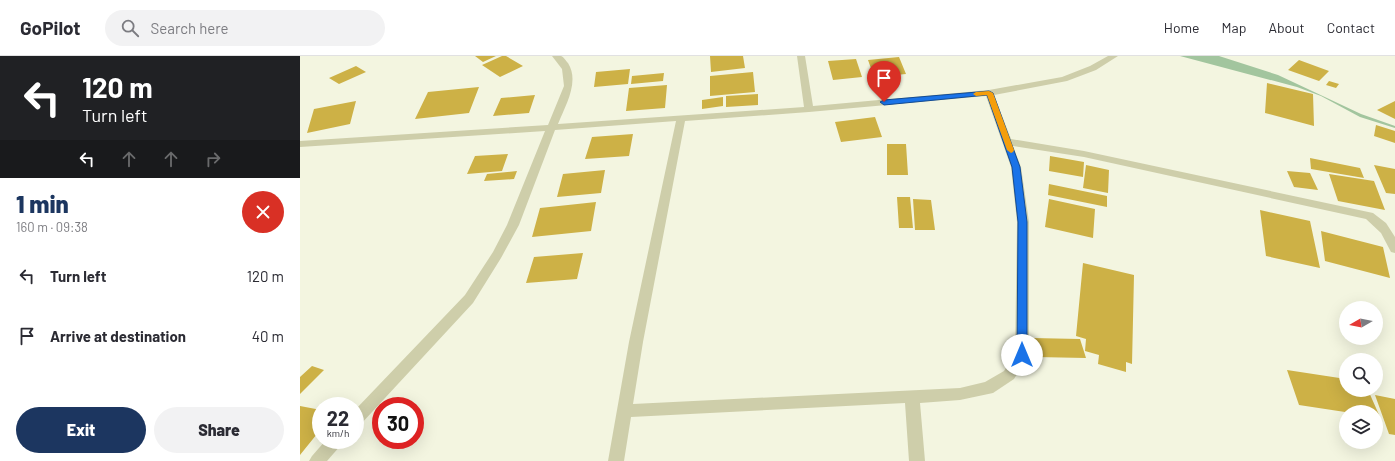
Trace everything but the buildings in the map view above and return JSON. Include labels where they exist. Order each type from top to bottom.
[{"type":"street","points":[[364,410],[469,299],[497,255],[513,225],[568,86],[568,72],[562,60],[556,56]]},
{"type":"street","points":[[801,56],[808,109]]},
{"type":"street","points":[[300,144],[808,109],[989,93],[1064,80],[1093,68],[1114,56]]},
{"type":"street","points":[[624,411],[960,394],[988,388],[1009,375],[1022,355],[1023,222],[1016,167],[989,93]]},
{"type":"street","points":[[616,461],[638,334],[681,118]]},
{"type":"street","points":[[1008,142],[1084,154],[1369,216],[1383,226],[1395,249]]},
{"type":"street","points":[[912,396],[917,461]]},
{"type":"street","points":[[317,461],[328,449]]},
{"type":"green space","points":[[1180,56],[1219,56],[1278,75],[1361,114],[1395,126],[1395,128],[1360,117],[1321,96],[1297,87]]},
{"type":"slow traffic","points":[[976,94],[989,93],[1011,150]]},
{"type":"route","points":[[884,102],[989,93],[1016,167],[1023,222],[1022,355]]}]
